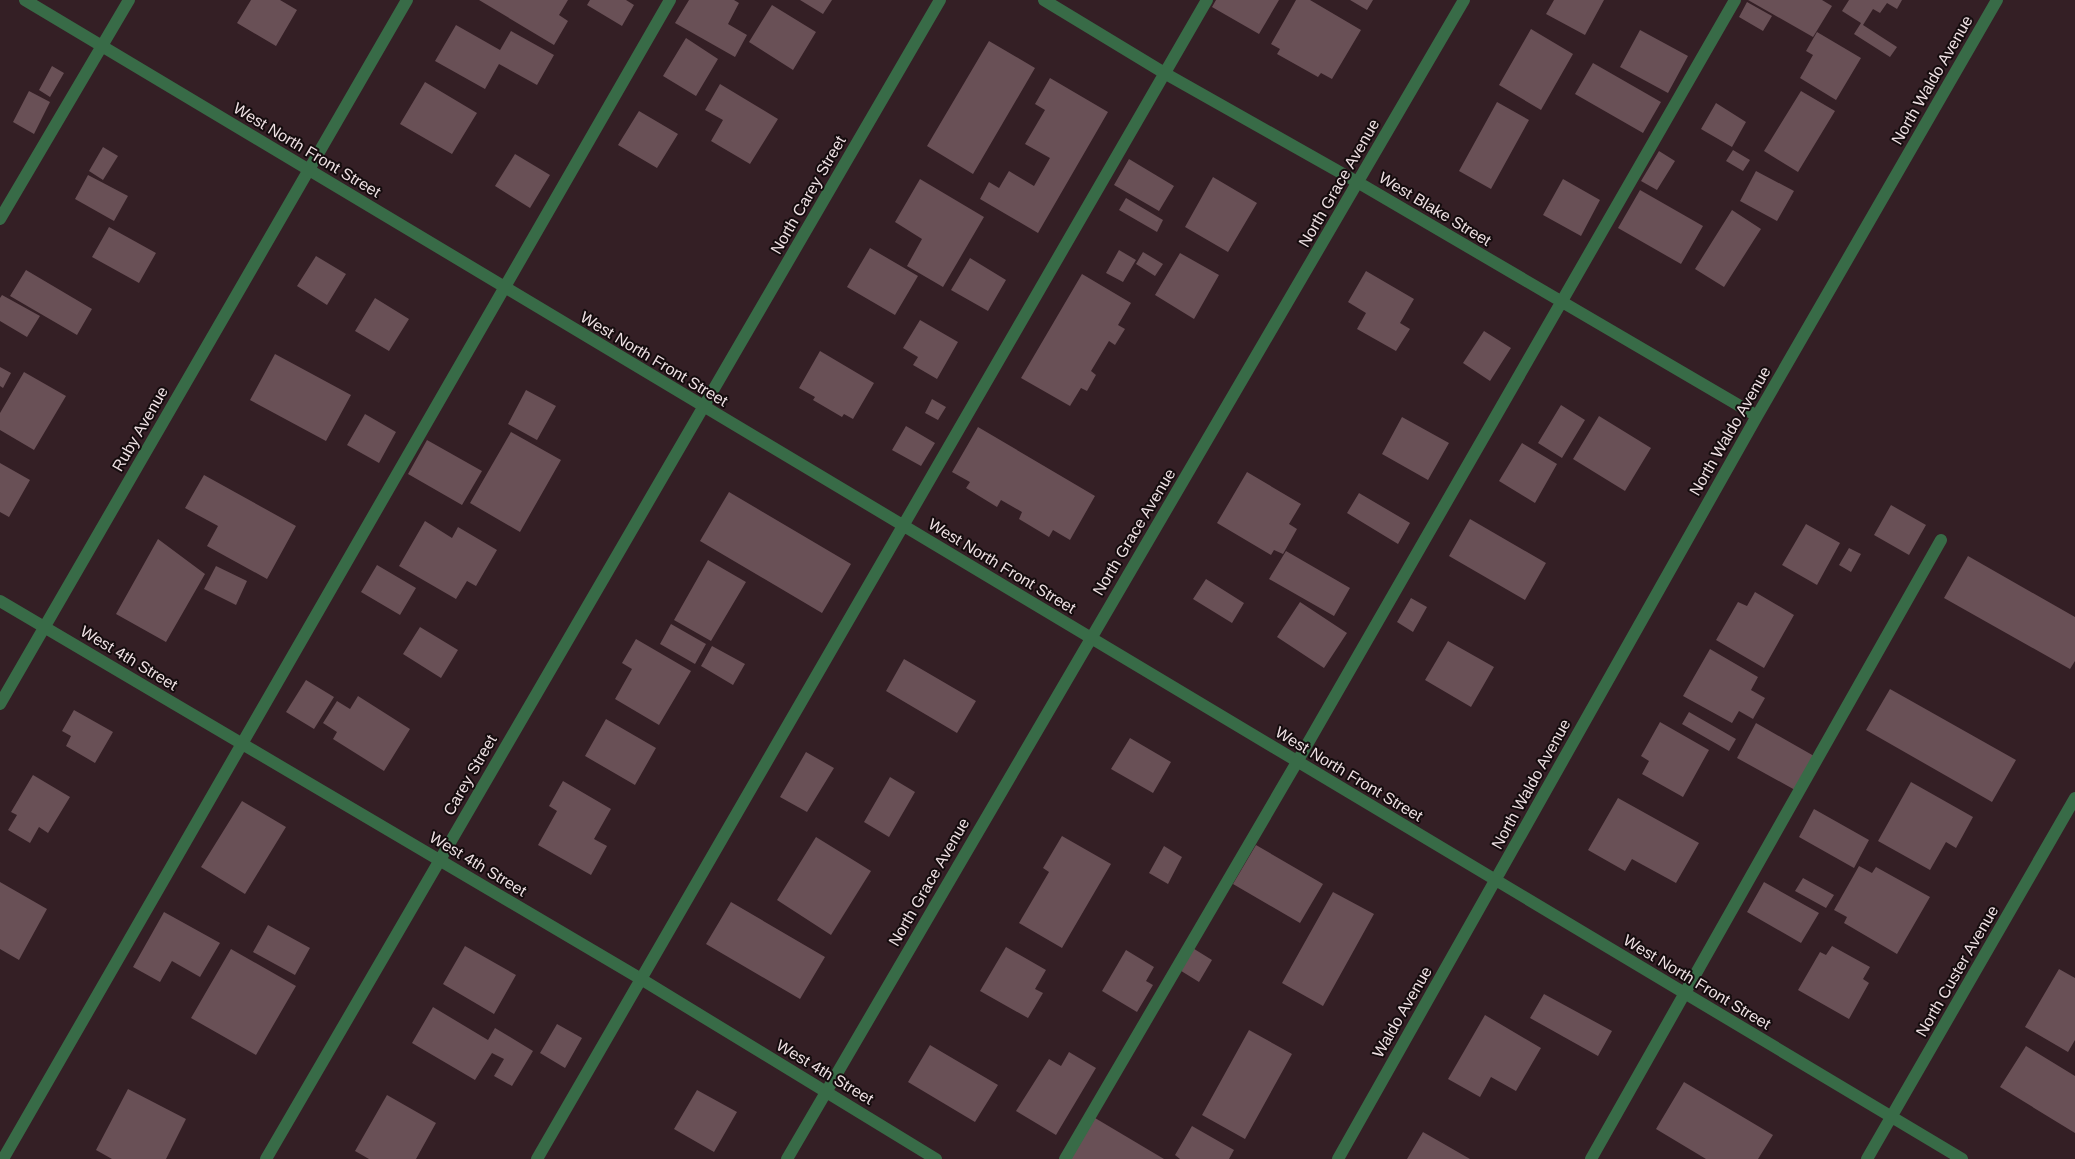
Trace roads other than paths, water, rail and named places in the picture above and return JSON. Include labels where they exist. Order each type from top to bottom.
[{"type":"street","name":"West North Front Street","points":[[25,0],[1962,1159]]},
{"type":"street","points":[[0,219],[129,0]]},
{"type":"street","name":"Ruby Avenue","points":[[0,704],[407,0]]},
{"type":"street","points":[[4,1159],[670,0]]},
{"type":"street","name":"North Carey Street","points":[[703,407],[940,0]]},
{"type":"street","name":"West Blake Street","points":[[1044,0],[1166,74],[1359,183],[1757,416]]},
{"type":"street","points":[[537,1159],[1208,0]]},
{"type":"street","name":"North Grace Avenue","points":[[787,1159],[1090,638],[1359,183],[1464,0]]},
{"type":"street","points":[[1065,1159],[1297,762],[1735,0]]},
{"type":"street","name":"North Waldo Avenue","points":[[1495,881],[1757,416],[1997,0]]},
{"type":"street","name":"Carey Street","points":[[266,1159],[703,407]]},
{"type":"street","points":[[1591,1159],[1941,540]]},
{"type":"street","name":"West 4th Street","points":[[0,601],[641,980],[936,1159]]},
{"type":"street","name":"North Custer Avenue","points":[[1867,1159],[2075,798]]},
{"type":"street","name":"Waldo Avenue","points":[[1338,1159],[1495,881]]}]
